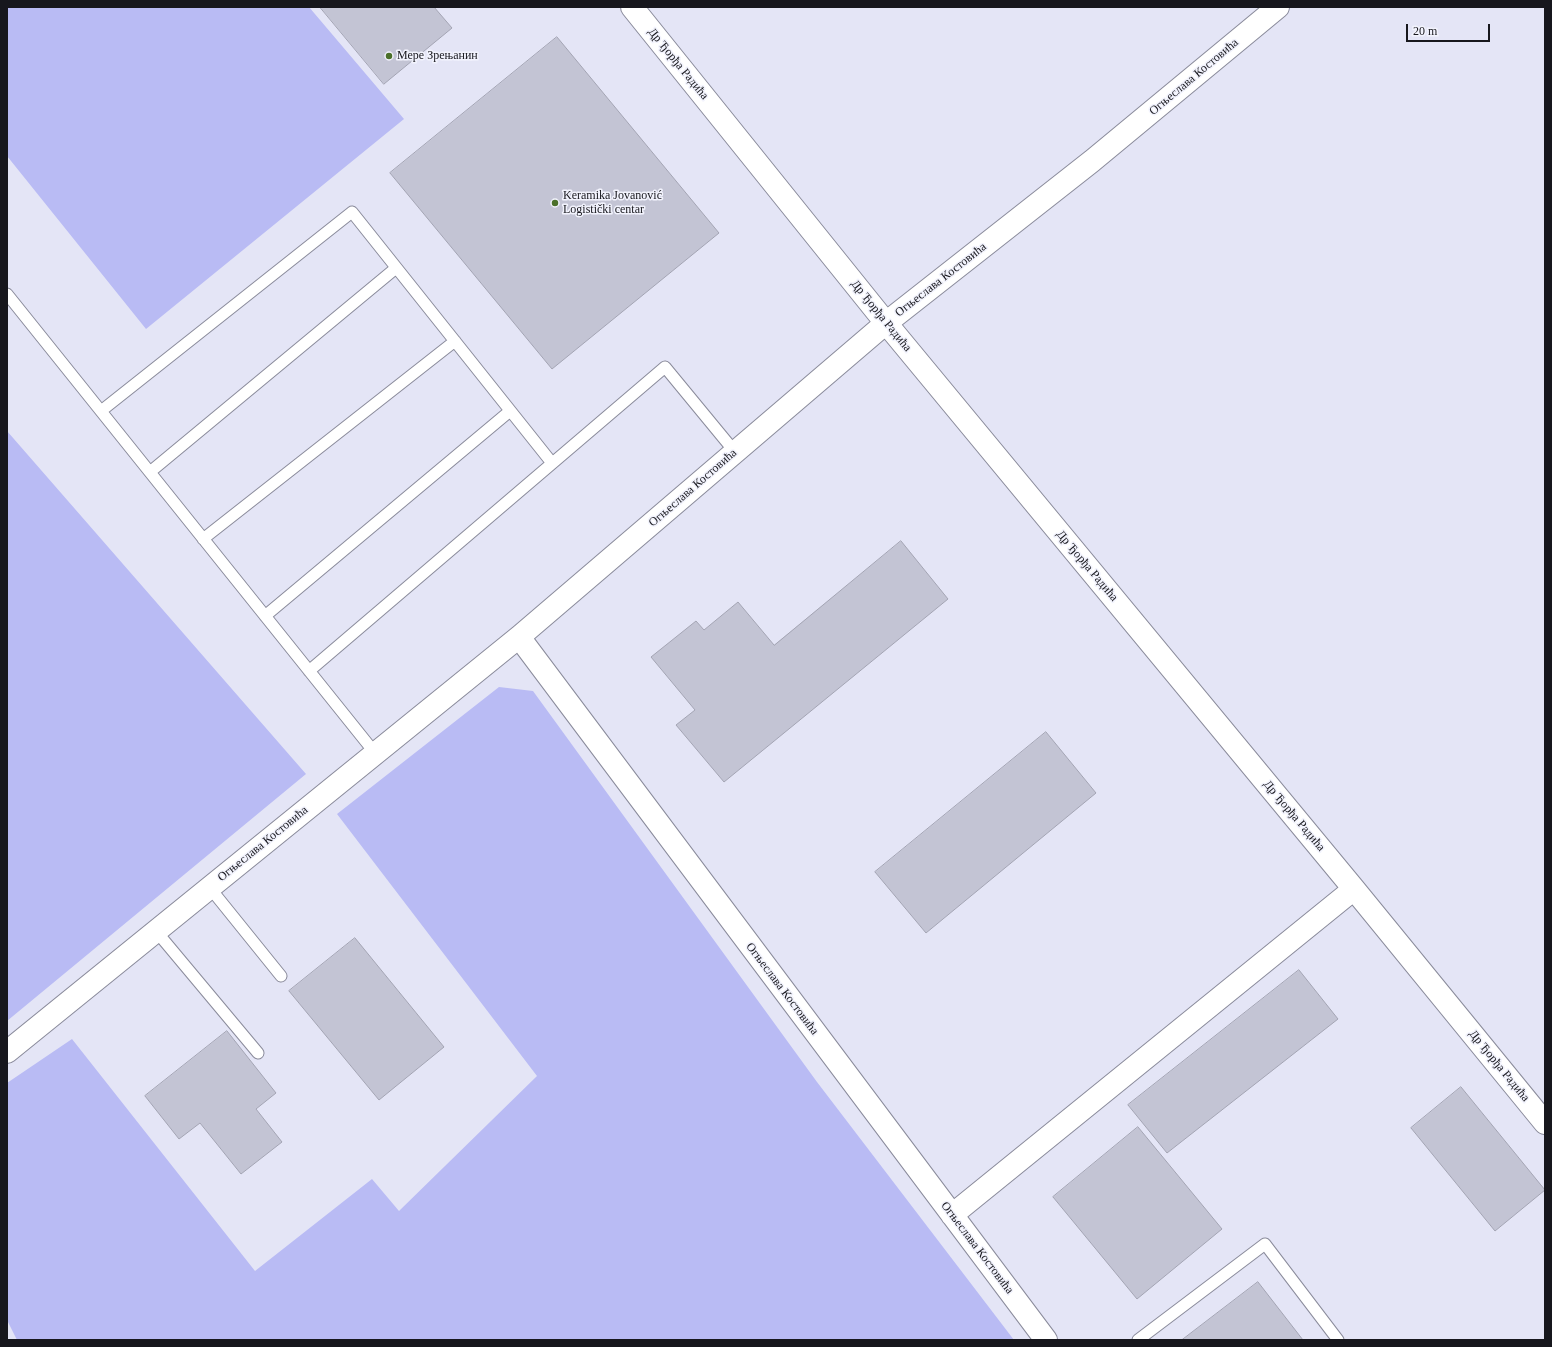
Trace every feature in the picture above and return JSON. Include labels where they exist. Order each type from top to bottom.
[{"type":"street","name":"Др Ђорђа Радића","points":[[632,7],[886,323],[1545,1122]]},
{"type":"street","name":"Огњеслава Костовића","points":[[7,1052],[519,637],[886,323],[1092,162],[1278,7]]},
{"type":"street","name":"Огњеслава Костовића","points":[[519,637],[1046,1340]]},
{"type":"street","points":[[952,1215],[1354,889]]},
{"type":"lane","points":[[101,411],[352,212],[552,464]]},
{"type":"lane","points":[[150,472],[396,268]]},
{"type":"lane","points":[[7,294],[375,753]]},
{"type":"lane","points":[[203,539],[455,341]]},
{"type":"lane","points":[[309,671],[665,368],[735,452]]},
{"type":"lane","points":[[265,616],[510,411]]},
{"type":"lane","points":[[210,888],[281,976]]},
{"type":"lane","points":[[156,932],[258,1053]]},
{"type":"lane","points":[[1138,1340],[1265,1244],[1338,1340]]},
{"type":"shaded area","points":[[7,7],[309,7],[404,119],[146,329],[7,156]]},
{"type":"shaded area","points":[[7,431],[306,774],[7,1021]]},
{"type":"shaded area","points":[[499,687],[533,691],[817,1082],[1014,1340],[17,1340],[7,1320],[7,1083],[72,1039],[255,1271],[372,1179],[399,1211],[537,1076],[337,814]]},
{"type":"building","name":"Мере Зрењанин","points":[[320,7],[434,7],[452,28],[384,84]]},
{"type":"building","name":"Keramika Jovanović Logistički centar","points":[[557,37],[719,233],[552,369],[390,173]]},
{"type":"building","points":[[901,541],[948,599],[724,782],[676,725],[695,710],[651,657],[696,621],[704,630],[738,602],[774,645]]},
{"type":"building","points":[[1046,732],[1096,793],[926,933],[875,872]]},
{"type":"building","points":[[355,938],[444,1047],[379,1100],[289,991]]},
{"type":"building","points":[[1299,970],[1338,1019],[1167,1153],[1128,1105]]},
{"type":"building","points":[[227,1031],[276,1093],[256,1109],[282,1142],[241,1174],[200,1123],[179,1139],[145,1096]]},
{"type":"building","points":[[1461,1087],[1545,1190],[1495,1231],[1411,1128]]},
{"type":"building","points":[[1138,1127],[1222,1229],[1137,1299],[1053,1197]]},
{"type":"building","points":[[1258,1282],[1303,1340],[1182,1340]]},
{"type":"place","name":"Мере Зрењанин","points":[[389,56]]},
{"type":"place","name":"Keramika Jovanović Logistički centar","points":[[555,203]]}]
